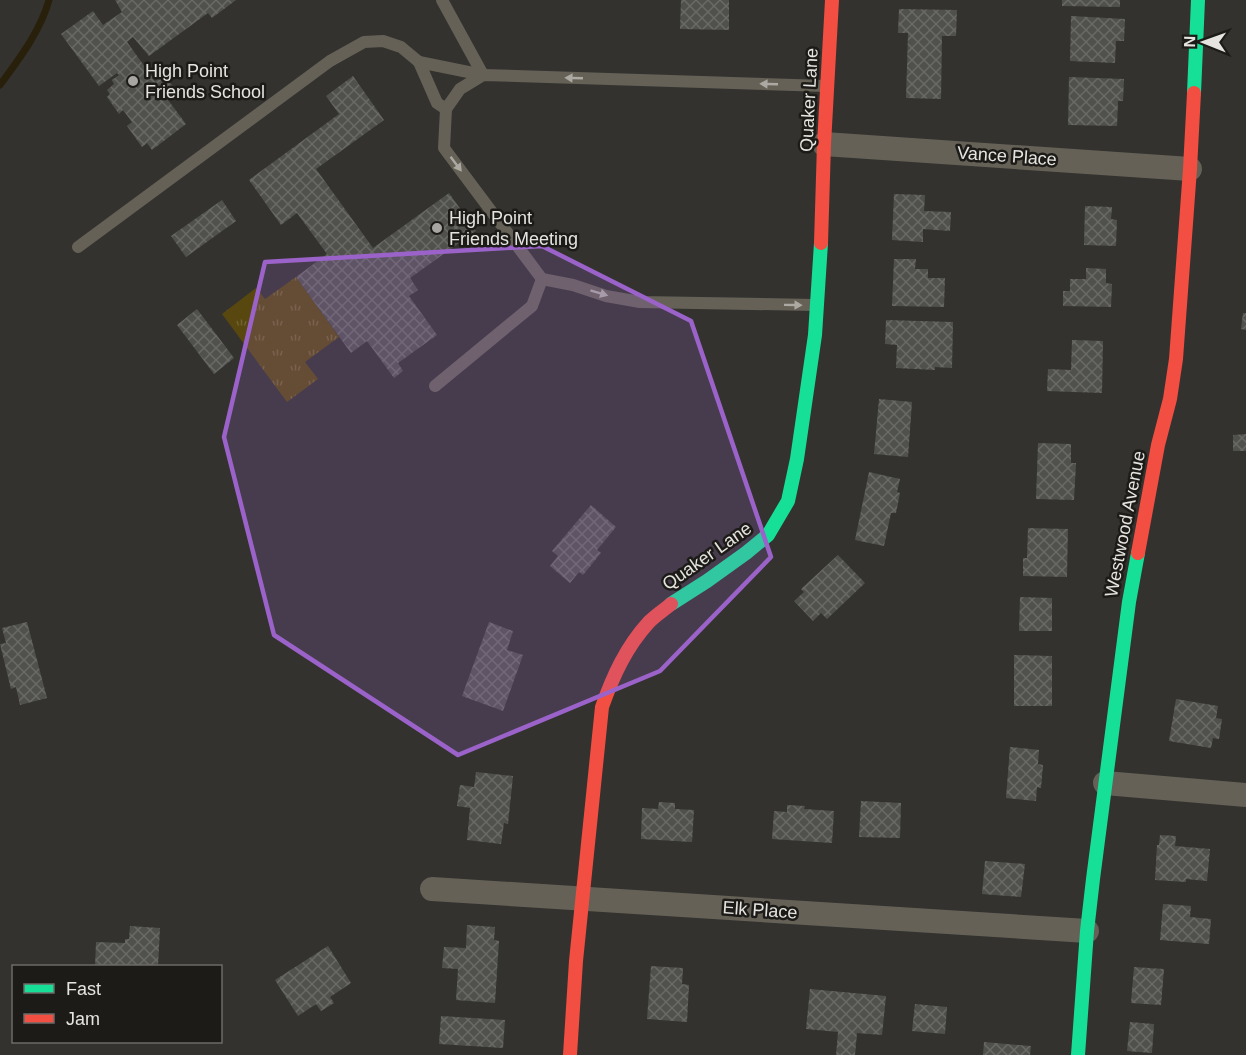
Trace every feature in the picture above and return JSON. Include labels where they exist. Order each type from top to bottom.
[{"type":"street","name":"Quaker Lane","points":[[570,1055],[576,961],[602,707],[612,679],[627,650],[650,621],[676,599],[717,574],[768,535],[788,501],[815,335],[821,262],[824,144],[832,0]]},
{"type":"street","name":"Westwood Avenue","points":[[1077,1055],[1087,931],[1129,602],[1176,359],[1190,169],[1198,0]]},
{"type":"street","name":"Vance Place","points":[[824,144],[1190,169]]},
{"type":"street","points":[[1105,783],[1246,795]]},
{"type":"street","name":"Elk Place","points":[[432,889],[1087,931]]},
{"type":"lane","points":[[442,0],[483,75]]},
{"type":"lane","points":[[78,247],[330,61],[364,42],[383,41],[401,47],[419,62],[437,103],[446,109]]},
{"type":"lane","points":[[419,62],[483,75],[828,86]]},
{"type":"lane","points":[[483,75],[460,89],[446,109],[444,148],[542,279],[573,285],[606,296],[640,302],[817,305]]},
{"type":"lane","points":[[435,386],[532,306],[542,279]]},
{"type":"highlighted area","points":[[542,246],[691,321],[771,557],[660,671],[458,755],[274,635],[224,437],[265,262]]},
{"type":"green space","points":[[296,277],[339,337],[305,362],[318,379],[287,402],[222,314],[256,288],[265,299]]},
{"type":"building","name":"High Point Friends School","points":[[115,0],[236,0],[212,18],[208,13],[149,56],[133,37],[127,42],[155,81],[164,74],[178,93],[168,100],[186,124],[152,150],[147,143],[142,147],[127,126],[132,122],[123,110],[119,114],[107,97],[110,94],[107,90],[114,84],[112,80],[119,75],[117,73],[99,86],[61,34],[93,11],[103,25],[122,12]]},
{"type":"building","points":[[681,0],[729,0],[729,30],[680,29]]},
{"type":"building","points":[[1062,0],[1120,0],[1120,7],[1062,6]]},
{"type":"building","points":[[899,9],[957,10],[956,36],[942,36],[941,99],[906,98],[908,33],[898,33]]},
{"type":"building","points":[[1071,16],[1125,19],[1124,41],[1116,41],[1115,63],[1070,61]]},
{"type":"building","name":"High Point Friends Meeting","points":[[353,76],[384,120],[316,169],[373,248],[449,193],[476,231],[410,278],[418,290],[409,296],[437,335],[398,363],[403,371],[394,378],[367,341],[351,353],[296,277],[327,254],[297,213],[281,225],[249,180],[339,114],[326,96]]},
{"type":"building","points":[[1069,77],[1124,79],[1123,101],[1118,101],[1117,126],[1068,125]]},
{"type":"building","points":[[894,194],[925,195],[924,211],[951,212],[950,231],[923,229],[923,242],[892,240]]},
{"type":"building","points":[[222,200],[236,221],[186,257],[171,236]]},
{"type":"building","points":[[1085,206],[1112,207],[1111,219],[1117,220],[1116,246],[1084,245]]},
{"type":"building","points":[[894,259],[916,259],[915,269],[928,269],[928,278],[945,278],[944,307],[892,306]]},
{"type":"building","points":[[1086,268],[1106,269],[1106,283],[1112,284],[1111,307],[1063,306],[1063,291],[1070,291],[1070,279],[1086,279]]},
{"type":"building","points":[[197,309],[234,358],[214,374],[177,325]]},
{"type":"building","points":[[1243,313],[1246,313],[1246,330],[1241,329]]},
{"type":"building","points":[[886,320],[953,322],[952,368],[935,367],[935,370],[896,368],[897,345],[885,344]]},
{"type":"building","points":[[1072,340],[1103,341],[1102,393],[1047,391],[1048,369],[1071,370]]},
{"type":"building","points":[[879,399],[912,402],[908,457],[874,454]]},
{"type":"building","points":[[1246,434],[1246,451],[1233,451],[1233,435]]},
{"type":"building","points":[[1038,443],[1071,444],[1071,463],[1076,463],[1074,500],[1036,499]]},
{"type":"building","points":[[869,472],[900,479],[896,513],[891,513],[884,546],[855,540]]},
{"type":"building","points":[[591,505],[616,527],[597,550],[601,553],[583,575],[579,572],[570,583],[550,566],[558,556],[552,551]]},
{"type":"building","points":[[1028,528],[1068,529],[1067,577],[1023,576],[1023,558],[1027,558]]},
{"type":"building","points":[[838,555],[865,583],[827,619],[821,613],[813,621],[794,601],[804,592],[801,589]]},
{"type":"building","points":[[1020,597],[1052,598],[1052,631],[1019,631]]},
{"type":"building","points":[[27,622],[47,698],[20,705],[16,687],[11,689],[0,644],[6,643],[2,628]]},
{"type":"building","points":[[489,622],[513,631],[507,650],[523,655],[503,711],[462,696]]},
{"type":"building","points":[[1014,655],[1052,656],[1052,706],[1014,706]]},
{"type":"building","points":[[1176,699],[1218,706],[1216,718],[1222,719],[1219,739],[1213,738],[1211,748],[1169,741]]},
{"type":"building","points":[[1010,747],[1039,750],[1038,764],[1043,765],[1041,788],[1037,787],[1036,801],[1006,798]]},
{"type":"building","points":[[476,772],[513,776],[508,824],[504,823],[501,844],[467,840],[470,808],[457,806],[460,785],[474,787]]},
{"type":"building","points":[[861,801],[901,803],[900,838],[859,837]]},
{"type":"building","points":[[659,802],[675,803],[675,809],[694,810],[692,842],[641,839],[642,808],[658,809]]},
{"type":"building","points":[[787,805],[805,806],[804,809],[834,811],[832,843],[772,839],[774,811],[787,812]]},
{"type":"building","points":[[1160,835],[1176,836],[1175,846],[1210,849],[1207,881],[1155,880],[1157,845],[1159,845]]},
{"type":"building","points":[[985,861],[1025,864],[1021,897],[982,894]]},
{"type":"building","points":[[1163,904],[1191,906],[1190,917],[1211,919],[1209,944],[1160,940]]},
{"type":"building","points":[[467,925],[495,927],[494,940],[499,941],[495,1003],[456,1000],[458,969],[442,968],[444,947],[466,948]]},
{"type":"building","points":[[130,926],[160,928],[158,965],[95,965],[96,942],[125,943],[125,939],[129,939]]},
{"type":"building","points":[[328,946],[351,983],[330,997],[334,1003],[321,1011],[316,1004],[298,1016],[275,980]]},
{"type":"building","points":[[651,966],[683,968],[682,984],[689,985],[687,1022],[647,1019]]},
{"type":"building","points":[[1134,967],[1164,969],[1161,1005],[1131,1003]]},
{"type":"building","points":[[810,989],[886,996],[882,1035],[857,1033],[855,1055],[836,1055],[838,1032],[806,1029]]},
{"type":"building","points":[[915,1004],[947,1007],[945,1034],[912,1031]]},
{"type":"building","points":[[441,1016],[505,1020],[503,1048],[439,1044]]},
{"type":"building","points":[[1130,1022],[1154,1024],[1152,1053],[1127,1051]]},
{"type":"building","points":[[984,1042],[1031,1046],[1030,1055],[983,1055]]},
{"type":"waterway","points":[[0,85],[35,34],[49,0]]},
{"type":"traffic: fast","points":[[1194,93],[1198,0]]},
{"type":"traffic: fast","points":[[671,604],[707,581],[768,535],[788,501],[797,459],[815,335],[821,243]]},
{"type":"traffic: fast","points":[[1078,1055],[1093,879],[1129,602],[1138,553]]},
{"type":"traffic: jam","points":[[821,243],[832,0]]},
{"type":"traffic: jam","points":[[1138,553],[1158,445],[1170,399],[1176,359],[1194,93]]},
{"type":"traffic: jam","points":[[570,1055],[576,961],[602,707],[616,673],[634,641],[649,622],[671,604]]},
{"type":"place","name":"High Point Friends School","points":[[133,81]]},
{"type":"place","name":"High Point Friends Meeting","points":[[437,228]]}]
